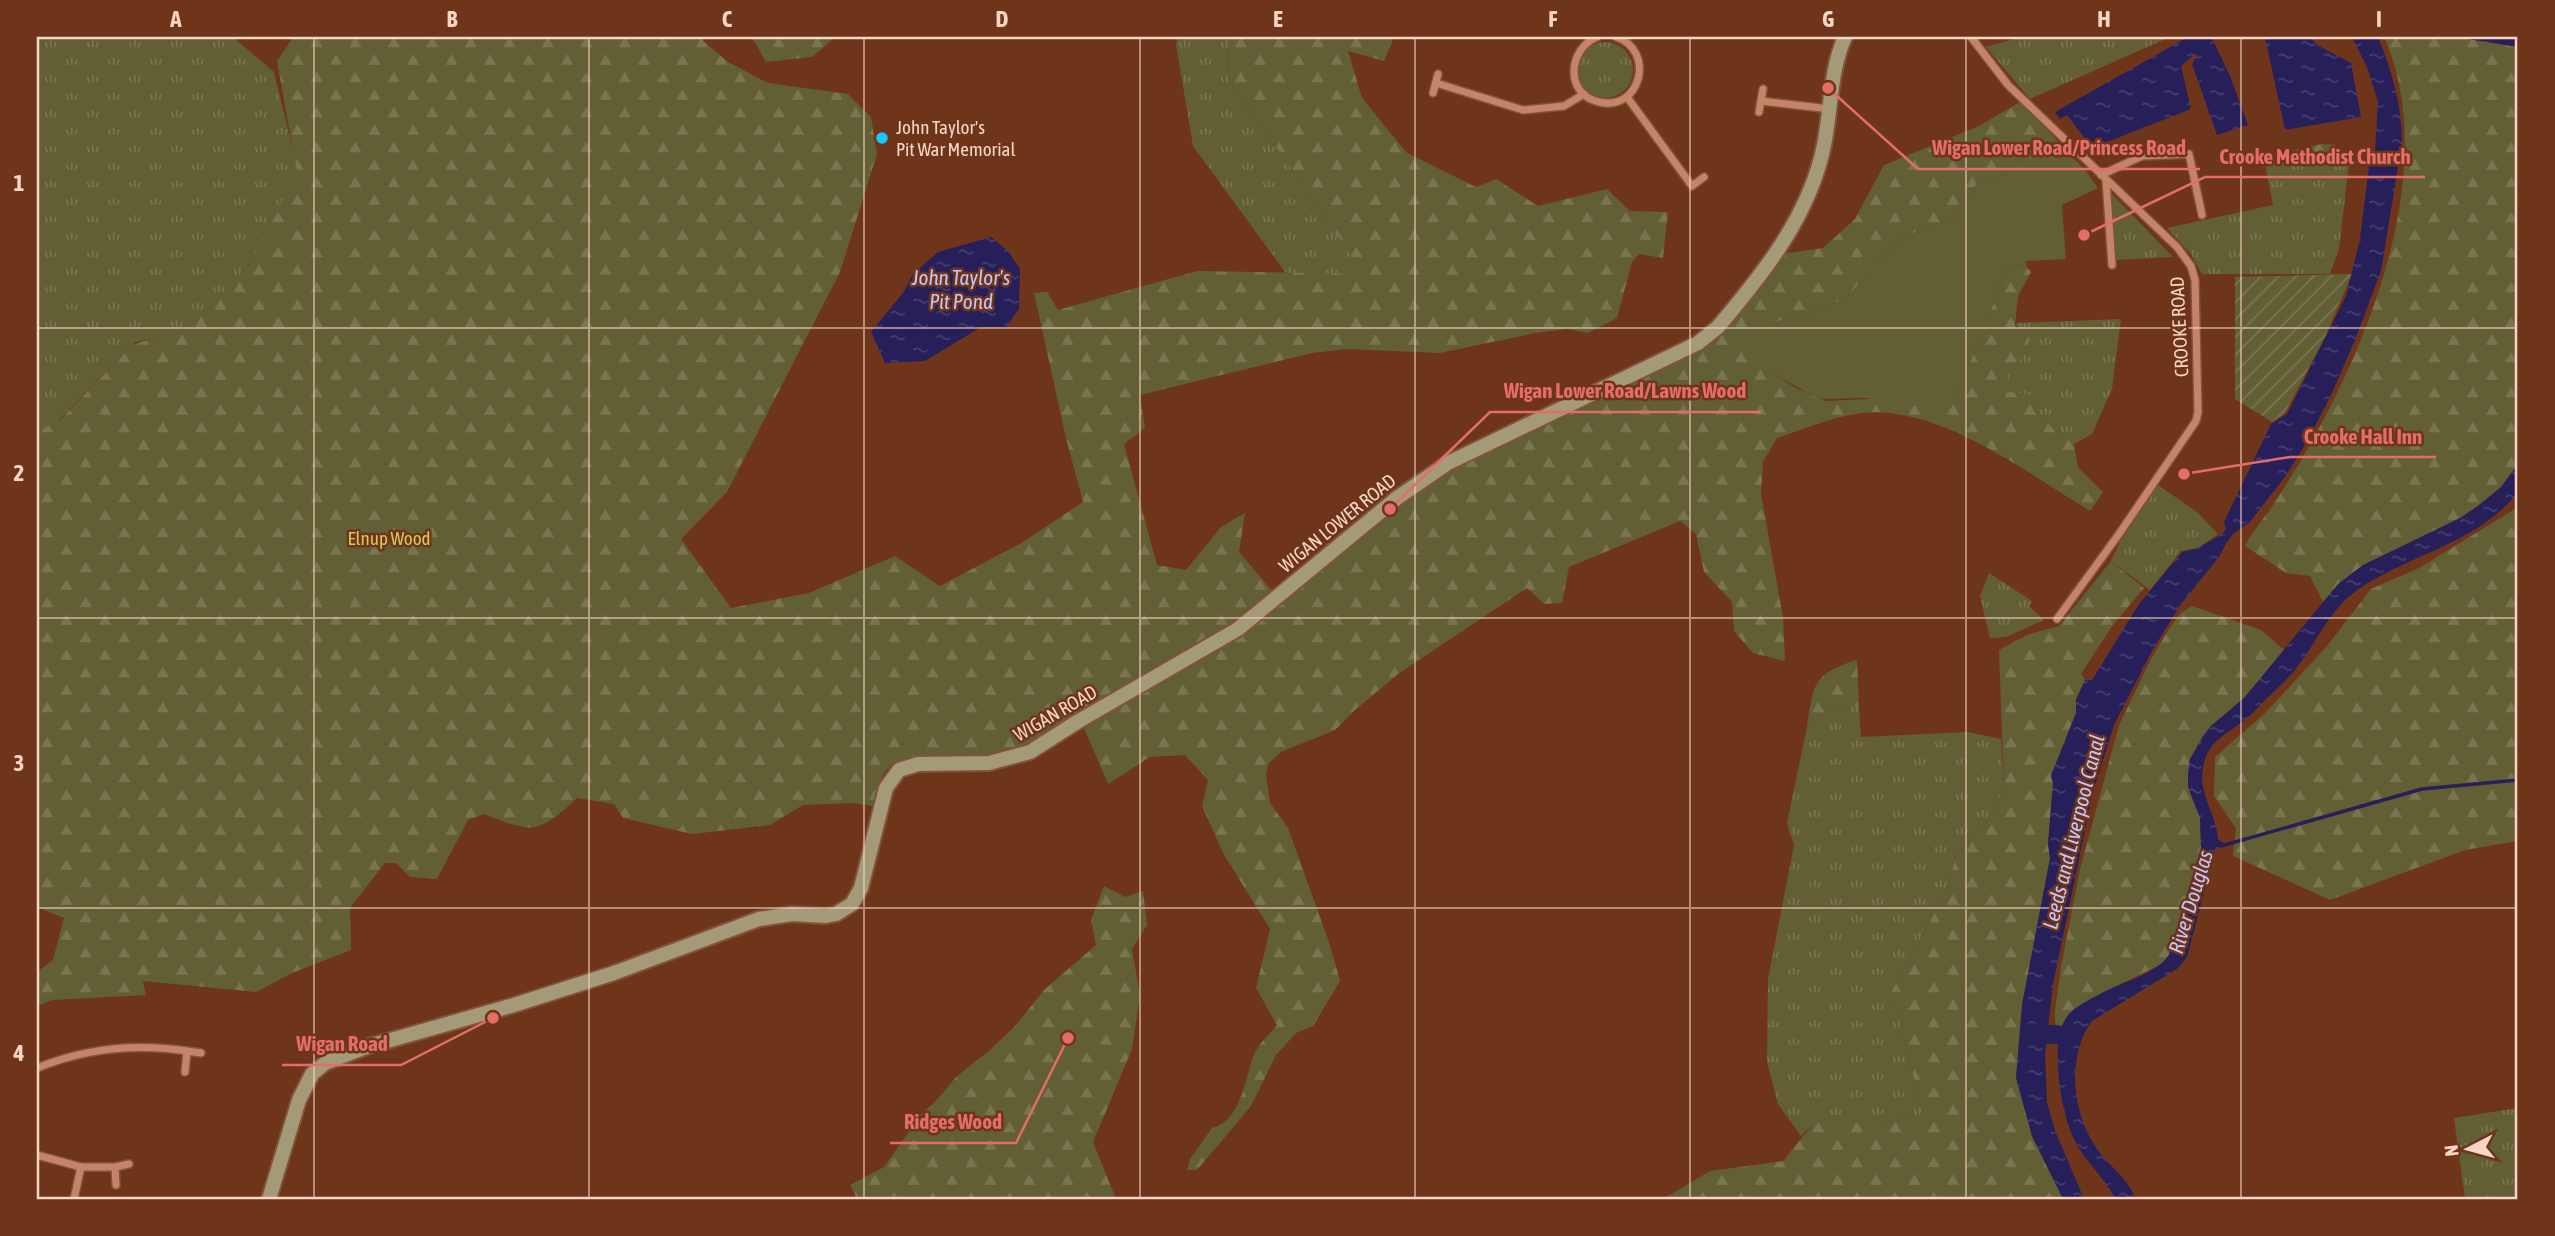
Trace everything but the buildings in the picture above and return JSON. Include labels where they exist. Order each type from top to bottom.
[{"type":"main road","name":"WIGAN LOWER ROAD","points":[[1256,615],[1403,493],[1448,463],[1698,343],[1718,327],[1764,270],[1804,206],[1822,157],[1838,55],[1845,37]]},
{"type":"main road","name":"WIGAN ROAD","points":[[269,1199],[299,1100],[312,1074],[325,1063],[366,1047],[614,973],[759,919],[792,914],[816,917],[836,914],[852,904],[861,888],[883,796],[899,770],[918,764],[989,763],[1030,752],[1077,722],[1218,642],[1256,615]]},
{"type":"street","points":[[1597,37],[1581,47],[1576,56],[1574,78],[1584,94],[1591,99],[1609,103],[1627,97],[1639,81],[1641,71],[1632,40],[1616,37]]},
{"type":"street","name":"CROOKE ROAD","points":[[1971,37],[2008,85],[2176,247],[2191,266],[2196,287],[2198,412],[2193,428],[2057,619]]},
{"type":"street","points":[[1433,93],[1438,74]]},
{"type":"street","points":[[1436,83],[1523,110],[1564,106],[1584,94]]},
{"type":"street","points":[[1759,112],[1763,89]]},
{"type":"street","points":[[1627,97],[1692,186],[1704,177]]},
{"type":"street","points":[[1761,100],[1830,109]]},
{"type":"street","points":[[2112,265],[2103,178],[2142,156],[2189,154],[2202,215]]},
{"type":"street","points":[[37,1068],[69,1056],[122,1046],[164,1047],[201,1053]]},
{"type":"street","points":[[185,1072],[187,1051]]},
{"type":"street","points":[[37,1156],[81,1167],[115,1167],[128,1164]]},
{"type":"street","points":[[74,1199],[81,1167]]},
{"type":"street","points":[[115,1167],[116,1185]]},
{"type":"green space","points":[[37,37],[233,37],[274,72],[299,174],[253,260],[188,332],[135,342],[56,423],[37,432]]},
{"type":"green space","name":"Elnup Wood","points":[[293,37],[699,37],[728,62],[768,83],[848,94],[871,117],[877,154],[840,272],[727,492],[681,539],[731,608],[809,593],[895,556],[940,586],[1023,542],[1083,502],[1034,293],[1047,292],[1058,310],[1197,271],[1364,274],[1229,79],[1228,37],[1394,37],[1384,61],[1348,51],[1362,98],[1407,153],[1476,187],[1496,179],[1538,206],[1607,189],[1630,211],[1668,212],[1663,258],[1639,254],[1632,262],[1617,318],[1588,333],[1567,329],[1535,333],[1440,353],[1347,349],[1312,353],[1140,395],[1145,428],[1124,444],[1157,565],[1186,570],[1221,527],[1245,513],[1239,552],[1280,600],[1425,482],[1712,338],[1781,254],[1823,248],[1855,219],[1884,165],[1979,126],[2020,102],[2051,134],[2005,174],[1976,185],[1959,214],[1902,238],[1846,298],[1823,309],[1767,327],[1774,374],[1796,388],[1826,401],[1957,395],[2005,273],[2014,265],[2026,266],[2031,272],[2018,296],[2015,326],[2030,338],[2024,355],[2008,371],[2008,392],[2028,394],[2038,416],[2074,444],[2078,467],[2103,492],[2090,511],[2011,461],[1952,430],[1922,420],[1892,413],[1863,413],[1819,423],[1777,438],[1763,462],[1761,493],[1783,618],[1785,661],[1753,653],[1734,631],[1732,602],[1704,572],[1696,534],[1680,521],[1569,567],[1562,603],[1544,604],[1527,588],[1398,674],[1335,730],[1281,752],[1269,763],[1266,773],[1270,803],[1288,828],[1330,945],[1340,981],[1313,1026],[1296,1033],[1276,1055],[1251,1106],[1197,1170],[1187,1170],[1190,1159],[1212,1128],[1222,1124],[1236,1108],[1256,1051],[1277,1025],[1256,988],[1270,929],[1223,853],[1202,806],[1208,780],[1185,755],[1150,757],[1108,784],[1078,714],[1028,748],[997,760],[917,758],[895,762],[885,771],[872,806],[854,803],[803,805],[770,825],[692,834],[623,818],[614,804],[577,798],[553,818],[535,827],[514,825],[484,814],[468,820],[437,879],[410,877],[396,863],[385,863],[350,908],[351,950],[292,973],[256,992],[143,981],[146,995],[53,1000],[37,1006],[37,972],[53,960],[64,918],[37,907],[37,432],[60,420],[133,344],[184,331],[251,263],[297,173],[277,61]]},
{"type":"green space","points":[[749,37],[835,37],[812,57],[766,62]]},
{"type":"green space","points":[[1178,37],[1228,37],[1229,79],[1365,275],[1286,273],[1193,146],[1176,44]]},
{"type":"green space","points":[[2021,37],[2170,37],[2030,99],[1986,47]]},
{"type":"green space","points":[[2384,37],[2456,37],[2518,47],[2518,464],[2501,487],[2478,506],[2460,518],[2363,566],[2323,602],[2310,576],[2286,573],[2245,546],[2300,462],[2326,416],[2372,311],[2389,255],[2401,198],[2405,142],[2400,88]]},
{"type":"green space","points":[[1600,42],[1610,42],[1625,50],[1631,59],[1631,81],[1625,90],[1610,98],[1600,98],[1582,86],[1577,75],[1577,65],[1589,47]]},
{"type":"green space","points":[[2051,134],[2098,188],[2062,205],[2066,259],[2026,261],[2026,266],[2014,265],[2005,273],[1957,395],[1933,409],[1865,398],[1819,399],[1774,374],[1758,354],[1752,341],[1767,327],[1823,309],[1846,298],[1902,238],[1959,214],[1976,185],[2005,174]]},
{"type":"green space","points":[[2322,144],[2335,145],[2338,155],[2350,158],[2349,164],[2334,160],[2332,151],[2322,151],[2265,164],[2264,157]]},
{"type":"green space","points":[[2332,151],[2334,160],[2349,164],[2339,249],[2330,274],[2202,274],[2191,254],[2167,228],[2273,205],[2265,164]]},
{"type":"green space","points":[[2110,192],[2173,257],[2116,260]]},
{"type":"green space","points":[[2352,274],[2325,337],[2285,413],[2272,422],[2235,399],[2235,277]]},
{"type":"green space","points":[[2121,319],[2112,389],[2092,434],[2074,444],[2038,416],[2028,394],[2008,393],[2008,371],[2023,355],[2016,323]]},
{"type":"green space","points":[[2158,485],[2197,512],[2218,534],[2198,548],[2181,551],[2150,590],[2111,561],[2121,540]]},
{"type":"green space","points":[[2518,507],[2518,841],[2465,850],[2330,900],[2233,856],[2236,828],[2214,796],[2215,757],[2265,713],[2327,646],[2371,589],[2421,567]]},
{"type":"green space","points":[[2111,561],[2144,588],[2112,626],[2081,674],[2085,680],[2076,699],[2076,713],[2051,775],[2053,783],[2048,844],[2050,858],[2022,1005],[2016,1078],[2032,1136],[2063,1199],[1663,1199],[1710,1171],[1783,1161],[1814,1123],[1879,1123],[1923,1114],[1892,991],[1946,892],[1957,852],[1989,820],[2004,787],[1999,650],[2027,635],[2059,626]]},
{"type":"green space","points":[[1989,573],[2032,601],[2029,606],[2044,620],[2006,637],[1990,638],[1980,596]]},
{"type":"green space","points":[[2192,606],[2261,630],[2285,651],[2244,698],[2211,726],[2190,759],[2188,787],[2200,818],[2201,848],[2169,955],[2162,964],[2073,1010],[2059,1031],[2055,1022],[2055,1010],[2080,869],[2119,725],[2152,657],[2169,629],[2181,613]]},
{"type":"green space","points":[[1857,660],[1859,706],[1827,711],[1807,727],[1811,700],[1823,676]]},
{"type":"green space","points":[[1859,706],[1861,737],[1968,732],[2001,739],[2004,787],[1989,820],[1957,852],[1946,892],[1892,991],[1923,1114],[1879,1123],[1814,1123],[1801,1136],[1778,1104],[1767,1062],[1768,979],[1794,845],[1787,823],[1807,727],[1827,711]]},
{"type":"green space","points":[[1104,886],[1125,897],[1143,891],[1147,925],[1132,949],[1140,995],[1132,1049],[1093,1142],[1116,1199],[857,1199],[850,1185],[884,1167],[923,1112],[957,1076],[989,1051],[1015,1026],[1044,990],[1096,945],[1091,920]]},
{"type":"green space","points":[[2518,1108],[2518,1199],[2465,1199],[2454,1118]]},
{"type":"water","points":[[2188,37],[2214,37],[2212,38],[2230,76],[2248,125],[2217,135],[2192,64],[2197,55],[2195,54],[2181,66],[2191,109],[2092,148],[2067,115],[2060,119],[2055,112]]},
{"type":"water","points":[[2265,37],[2310,37],[2317,45],[2351,63],[2361,117],[2285,130]]},
{"type":"water","name":"Leeds and Liverpool Canal","points":[[2352,37],[2378,37],[2392,76],[2400,115],[2402,143],[2381,271],[2355,340],[2307,442],[2285,477],[2249,523],[2234,533],[2219,557],[2181,604],[2152,651],[2114,725],[2093,792],[2053,984],[2045,1054],[2047,1103],[2056,1133],[2084,1199],[2063,1199],[2032,1136],[2016,1078],[2022,1005],[2050,858],[2048,844],[2053,783],[2051,776],[2076,713],[2076,700],[2085,680],[2092,680],[2139,604],[2182,552],[2198,548],[2226,529],[2224,522],[2271,424],[2287,414],[2346,296],[2360,239],[2369,166],[2375,150],[2378,102],[2367,67]]},
{"type":"water","points":[[2456,37],[2518,37],[2518,47]]},
{"type":"water","name":"John Taylor's Pit Pond","points":[[991,237],[1008,251],[1020,269],[1019,309],[1006,327],[981,327],[925,361],[885,363],[871,332],[903,293],[913,274],[938,252]]},
{"type":"water","name":"River Douglas","points":[[2518,464],[2518,492],[2502,510],[2463,536],[2376,578],[2347,598],[2289,677],[2249,716],[2215,742],[2208,753],[2203,768],[2203,787],[2218,840],[2224,843],[2225,847],[2216,847],[2187,957],[2177,969],[2092,1021],[2078,1051],[2075,1085],[2082,1119],[2097,1149],[2127,1183],[2136,1199],[2116,1199],[2080,1150],[2071,1131],[2059,1080],[2058,1045],[2066,1018],[2073,1010],[2108,990],[2147,973],[2169,955],[2201,848],[2200,818],[2188,787],[2190,759],[2211,726],[2244,698],[2338,584],[2363,565],[2460,518],[2478,506],[2501,487]]},
{"type":"waterway","name":"River Douglas","points":[[2221,846],[2422,789],[2518,780]]},
{"type":"waterway","points":[[2033,1033],[2071,1036]]},
{"type":"place","name":"Wigan Lower Road/Princess Road","points":[[1828,88]]},
{"type":"place","name":"John Taylor's Pit War Memorial","points":[[882,138]]},
{"type":"place","name":"Crooke Methodist Church","points":[[2084,235]]},
{"type":"place","name":"Crooke Hall Inn","points":[[2184,474]]},
{"type":"place","name":"Wigan Lower Road/Lawns Wood","points":[[1390,509]]},
{"type":"place","name":"Wigan Road","points":[[493,1018]]},
{"type":"place","name":"Ridges Wood","points":[[1068,1038]]}]
